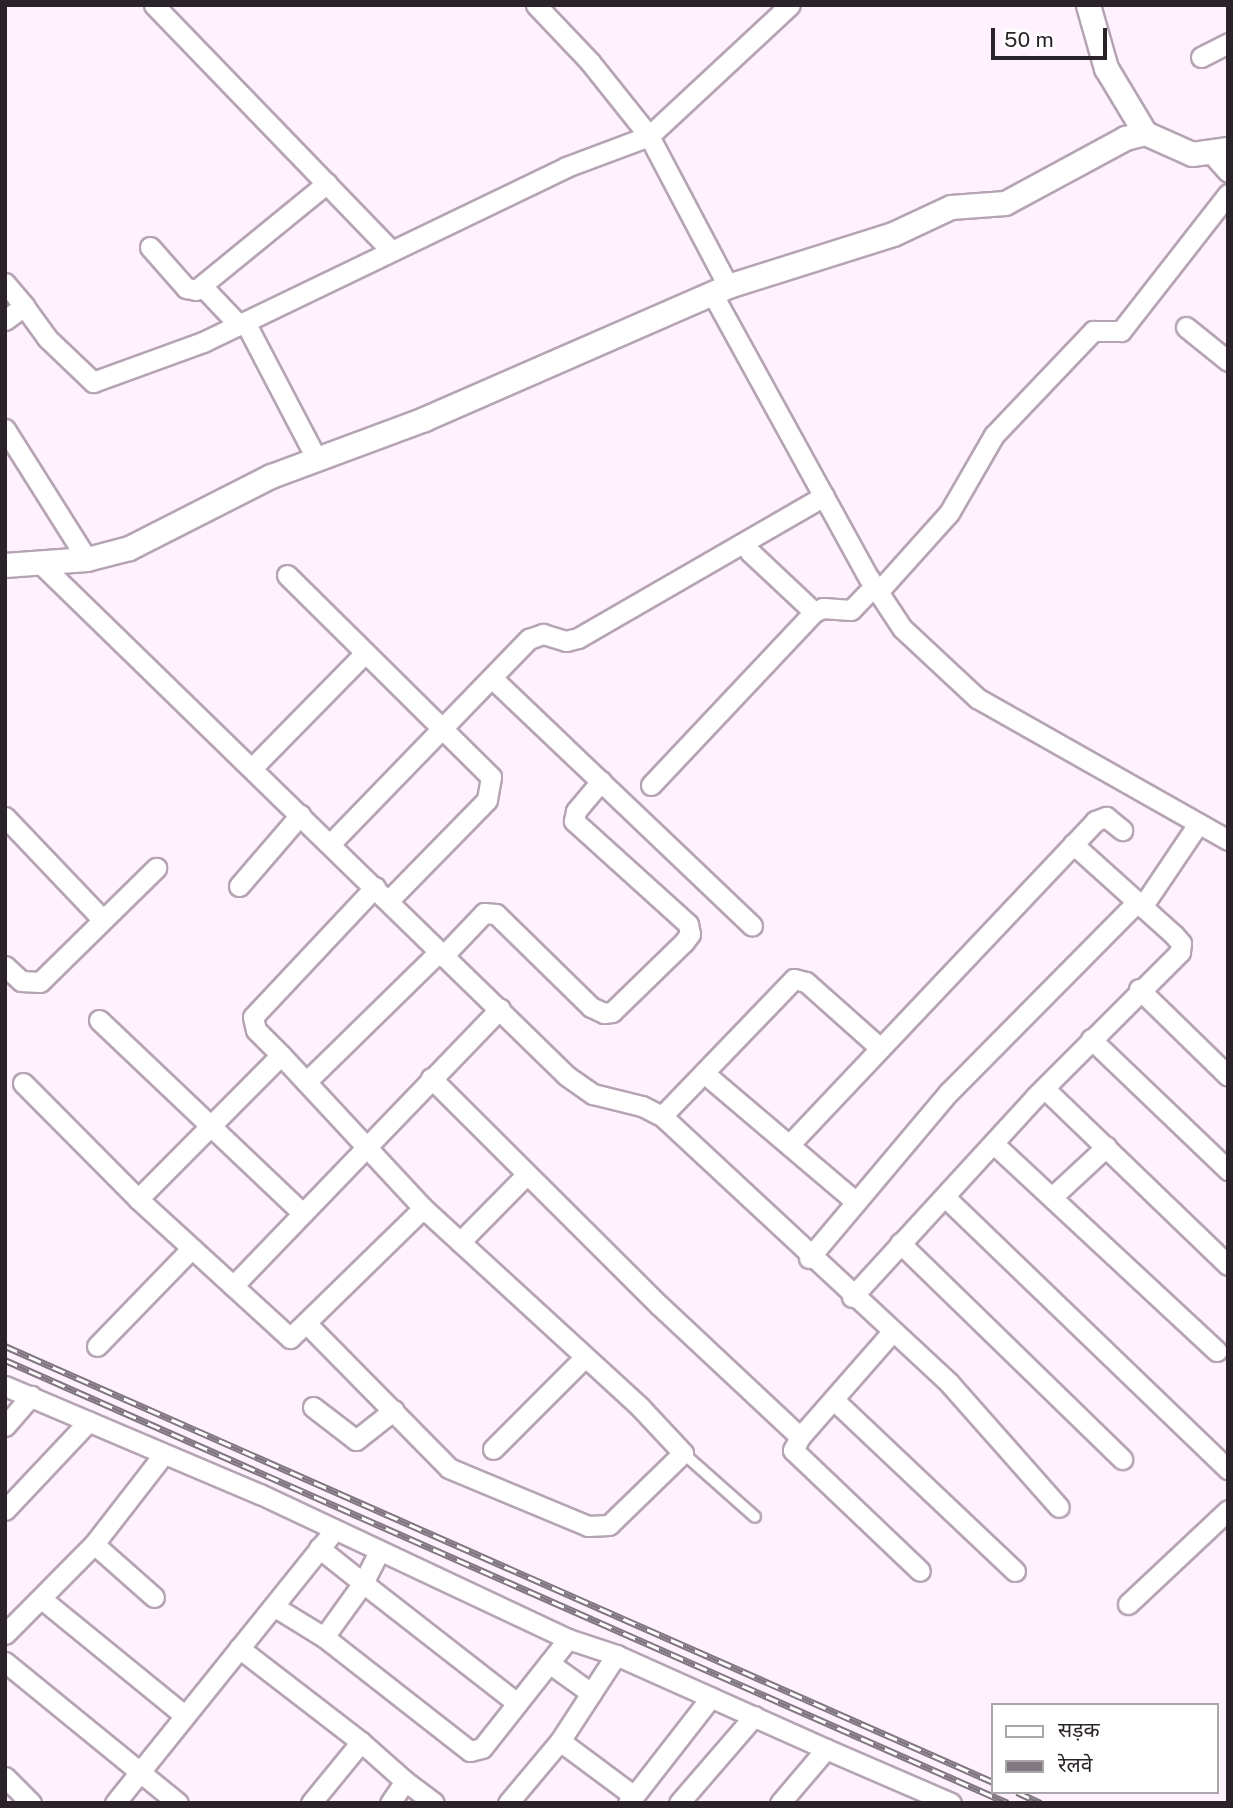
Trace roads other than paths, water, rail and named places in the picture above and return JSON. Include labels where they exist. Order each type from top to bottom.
[{"type":"street","points":[[154,5],[390,249]]},
{"type":"street","points":[[536,5],[590,62],[649,136],[720,289],[824,496],[876,589],[902,628],[977,698],[1228,840]]},
{"type":"street","points":[[5,283],[47,338],[93,382],[203,342],[390,249],[566,167],[649,136],[790,5]]},
{"type":"street","points":[[1088,5],[1106,68],[1145,133],[1184,152],[1220,151],[1228,172]]},
{"type":"street","points":[[1201,57],[1228,43]]},
{"type":"street","points":[[5,565],[87,559],[150,540],[229,495],[316,458],[424,419],[720,289],[893,234],[951,207],[1005,203],[1102,150],[1145,133]]},
{"type":"street","points":[[150,247],[186,288],[202,287],[327,183]]},
{"type":"street","points":[[651,785],[814,612],[823,608],[851,610],[876,589],[949,513],[993,435],[1093,331],[1121,331],[1228,194]]},
{"type":"street","points":[[202,287],[242,323],[316,458]]},
{"type":"street","points":[[5,320],[24,306]]},
{"type":"street","points":[[1186,327],[1228,361]]},
{"type":"street","points":[[5,429],[87,559]]},
{"type":"street","points":[[330,844],[535,634],[566,641],[578,638],[824,496]]},
{"type":"street","points":[[749,551],[814,612]]},
{"type":"street","points":[[41,564],[578,1085],[593,1094],[642,1106],[662,1116],[809,1258],[950,1384],[1059,1507]]},
{"type":"street","points":[[287,575],[491,777],[492,793],[253,1017],[256,1030],[423,1208],[585,1357],[683,1453],[609,1525],[594,1528],[449,1468],[307,1324]]},
{"type":"street","points":[[252,768],[365,653]]},
{"type":"street","points":[[492,678],[752,926]]},
{"type":"street","points":[[306,1082],[484,913],[496,914],[591,1007],[604,1013],[612,1012],[684,942],[690,934],[688,924],[574,821],[576,811],[601,781]]},
{"type":"street","points":[[239,886],[300,815]]},
{"type":"street","points":[[5,817],[102,919]]},
{"type":"street","points":[[789,1145],[1073,844],[1102,817],[1122,830]]},
{"type":"street","points":[[809,1258],[949,1092],[1140,904],[1198,824]]},
{"type":"street","points":[[852,1297],[1044,1088],[1181,948],[1174,935],[1073,844]]},
{"type":"street","points":[[5,965],[21,981],[40,982],[156,867]]},
{"type":"street","points":[[662,1116],[794,979],[806,982],[880,1048]]},
{"type":"street","points":[[1139,989],[1228,1076]]},
{"type":"street","points":[[233,1286],[364,1145],[500,1009]]},
{"type":"street","points":[[99,1020],[209,1128],[301,1212]]},
{"type":"street","points":[[1091,1039],[1228,1170]]},
{"type":"street","points":[[138,1199],[281,1055]]},
{"type":"street","points":[[704,1073],[856,1202]]},
{"type":"street","points":[[431,1078],[800,1437]]},
{"type":"street","points":[[23,1083],[138,1199],[288,1338],[307,1324],[423,1208]]},
{"type":"street","points":[[1044,1088],[1228,1265]]},
{"type":"street","points":[[994,1144],[1217,1351]]},
{"type":"street","points":[[1052,1197],[1106,1147]]},
{"type":"street","points":[[460,1242],[527,1174]]},
{"type":"street","points":[[945,1197],[1228,1469]]},
{"type":"street","points":[[900,1243],[1122,1459]]},
{"type":"street","points":[[97,1346],[192,1248]]},
{"type":"street","points":[[892,1332],[800,1437],[793,1450],[920,1571]]},
{"type":"street","points":[[493,1449],[585,1357]]},
{"type":"street","points":[[5,1386],[335,1529],[568,1639],[616,1655],[951,1803]]},
{"type":"street","points":[[5,1426],[31,1396]]},
{"type":"street","points":[[834,1400],[1016,1571]]},
{"type":"street","points":[[313,1407],[356,1440],[394,1410]]},
{"type":"street","points":[[5,1510],[89,1422]]},
{"type":"street","points":[[5,1634],[43,1600],[94,1544],[163,1455]]},
{"type":"street","points":[[1128,1604],[1228,1510]]},
{"type":"street","points":[[116,1803],[335,1529]]},
{"type":"street","points":[[94,1544],[154,1597]]},
{"type":"street","points":[[319,1548],[516,1702]]},
{"type":"street","points":[[324,1637],[363,1583],[379,1551]]},
{"type":"street","points":[[43,1600],[185,1716]]},
{"type":"street","points":[[275,1607],[324,1637],[470,1751],[482,1748],[568,1639]]},
{"type":"street","points":[[239,1648],[361,1742],[433,1803]]},
{"type":"street","points":[[508,1803],[560,1741],[616,1655]]},
{"type":"street","points":[[5,1662],[178,1803]]},
{"type":"street","points":[[549,1663],[591,1693]]},
{"type":"street","points":[[560,1741],[631,1799],[712,1697]]},
{"type":"street","points":[[679,1803],[754,1716]]},
{"type":"street","points":[[312,1803],[361,1742]]},
{"type":"street","points":[[780,1803],[826,1749]]},
{"type":"street","points":[[5,1777],[32,1803]]},
{"type":"street","points":[[390,1803],[405,1782]]},
{"type":"lane","points":[[683,1453],[755,1517]]},
{"type":"railway","points":[[5,1346],[992,1782]]},
{"type":"railway","points":[[5,1360],[1008,1803]]},
{"type":"railway","points":[[1021,1794],[1041,1803]]}]
